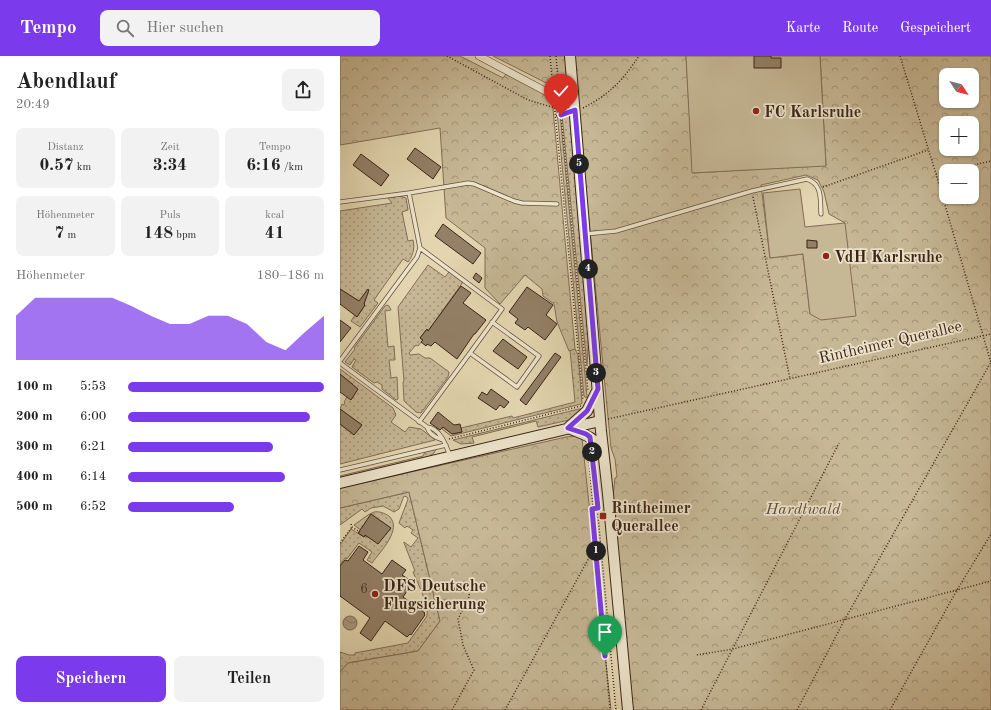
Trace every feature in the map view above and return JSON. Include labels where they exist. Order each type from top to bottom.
[{"type":"main road","points":[[570,56],[598,389],[604,420],[603,450],[628,710]]},
{"type":"main road","points":[[568,428],[587,411],[598,389]]},
{"type":"main road","points":[[340,483],[604,420]]},
{"type":"main road","points":[[568,428],[586,434],[603,450]]},
{"type":"street","points":[[479,56],[574,106]]},
{"type":"lane","points":[[585,234],[616,232],[752,191],[807,179],[815,182],[819,188],[821,214]]},
{"type":"lane","points":[[340,202],[409,193],[468,183],[522,203],[557,204]]},
{"type":"lane","points":[[409,193],[420,248],[417,257],[340,362],[419,422],[439,433],[444,440],[450,457]]},
{"type":"lane","points":[[419,422],[502,309],[420,248]]},
{"type":"lane","points":[[470,352],[517,387],[539,356],[492,322]]},
{"type":"lane","points":[[340,470],[446,445]]},
{"type":"path","points":[[448,56],[528,100],[555,108]]},
{"type":"path","points":[[550,56],[561,115],[588,396]]},
{"type":"path","points":[[444,440],[584,405],[555,108],[557,96],[556,56]]},
{"type":"path","points":[[556,116],[561,115],[574,106],[589,105],[610,92],[626,75],[639,56]]},
{"type":"path","points":[[797,710],[845,619],[991,362],[982,336],[936,174],[900,56]]},
{"type":"path","points":[[819,188],[928,150]]},
{"type":"path","points":[[978,164],[991,161]]},
{"type":"path","points":[[752,191],[790,379]]},
{"type":"path","name":"Rintheimer Querallee","points":[[604,420],[991,334]]},
{"type":"path","points":[[590,437],[598,508],[616,710]]},
{"type":"path","points":[[701,710],[839,443]]},
{"type":"path","points":[[588,452],[610,710]]},
{"type":"path","points":[[592,509],[601,508]]},
{"type":"path","points":[[340,543],[351,526],[360,532]]},
{"type":"path","points":[[890,710],[957,590],[991,534]]},
{"type":"path","points":[[505,710],[595,547]]},
{"type":"path","points":[[697,655],[733,649],[991,581]]},
{"type":"path","points":[[452,710],[474,670],[462,645],[458,619],[469,597],[470,588]]},
{"type":"green space","points":[[340,56],[460,56],[503,78],[506,74],[552,98],[575,349],[569,351],[557,322],[554,304],[543,296],[542,289],[525,275],[500,304],[485,288],[485,248],[446,218],[440,128],[340,145]]},
{"type":"green space","points":[[493,56],[565,56],[567,74],[565,82],[560,89],[558,89]]},
{"type":"green space","name":"Hardtwald","points":[[573,56],[686,56],[693,173],[826,165],[820,56],[991,56],[991,710],[633,710],[613,497],[615,478],[617,477],[615,459],[611,448]],"holes":[[[806,175],[818,180],[824,192],[829,214],[845,223],[810,314],[803,254],[770,258],[761,185]]]},
{"type":"green space","name":"FC Karlsruhe","points":[[686,56],[820,56],[826,166],[692,173]]},
{"type":"green space","points":[[556,101],[559,103],[586,398],[584,396]]},
{"type":"green space","points":[[561,105],[567,109],[570,114],[589,329],[587,366]]},
{"type":"green space","name":"VdH Karlsruhe","points":[[800,189],[805,227],[845,223],[856,316],[821,320],[810,314],[803,254],[770,258],[763,193]]},
{"type":"green space","points":[[400,196],[406,198],[408,210],[402,212],[408,241],[413,240],[413,252],[408,262],[403,259],[374,300],[378,303],[360,327],[351,321],[355,315],[357,317],[365,305],[366,298],[359,301],[340,289],[340,211],[392,203],[388,198]]},
{"type":"green space","points":[[428,265],[445,277],[449,272],[463,282],[428,331],[426,330],[420,338],[423,340],[409,353],[410,355],[419,354],[425,358],[430,358],[449,372],[448,377],[421,413],[416,412],[404,401],[404,381],[398,307]]},
{"type":"green space","points":[[387,305],[391,310],[385,311],[388,347],[394,346],[395,360],[389,360],[391,378],[397,377],[398,399],[396,400],[382,389],[382,385],[377,382],[374,383],[352,367],[356,360],[354,359],[350,365],[345,362]]},
{"type":"green space","points":[[575,349],[578,355],[581,404],[451,436],[442,429],[443,427],[453,434],[462,432],[461,428],[512,416],[513,418],[575,402],[570,350]]},
{"type":"green space","points":[[340,369],[393,408],[396,415],[391,422],[405,432],[409,427],[421,429],[435,440],[340,464],[340,424],[354,435],[362,425],[340,409],[342,404],[344,405],[347,397],[351,399],[358,389],[341,375],[340,376]]},
{"type":"green space","points":[[582,409],[573,419],[569,420],[538,427],[536,421],[472,437],[474,443],[461,444],[453,440]]},
{"type":"green space","points":[[576,436],[582,438],[611,710],[340,710],[340,672],[348,663],[418,651],[440,621],[409,492],[340,508],[340,488]]},
{"type":"green space","points":[[436,449],[434,453],[428,457],[340,479],[340,476],[423,456],[425,452]]},
{"type":"green space","points":[[409,492],[440,621],[418,651],[348,663],[340,672],[340,652],[355,655],[355,653],[408,643],[427,616],[425,600],[413,572],[415,571],[404,543],[411,547],[418,538],[411,533],[413,530],[407,526],[405,528],[399,523],[408,499],[407,497],[404,496],[399,509],[394,512],[383,506],[371,508],[365,512],[362,509],[340,525],[340,508]]},
{"type":"green space","points":[[374,512],[385,514],[393,521],[392,534],[385,547],[372,563],[367,560],[372,552],[359,543],[347,559],[345,558],[340,565],[340,545],[351,529],[364,537],[373,539],[354,525]]},
{"type":"water","points":[[350,616],[355,618],[357,623],[355,628],[350,630],[345,628],[343,623],[345,618]]},
{"type":"building","points":[[754,56],[771,56],[771,58],[781,58],[781,68],[754,68]]},
{"type":"building","points":[[415,148],[441,167],[433,179],[407,159]]},
{"type":"building","points":[[361,154],[389,175],[381,186],[353,165]]},
{"type":"building","points":[[443,224],[481,253],[473,264],[435,236]]},
{"type":"building","points":[[807,240],[817,241],[817,248],[807,248]]},
{"type":"building","points":[[476,273],[482,278],[479,283],[473,278]]},
{"type":"building","points":[[461,286],[471,293],[463,303],[486,320],[474,334],[457,359],[435,342],[431,346],[427,344],[426,346],[421,342],[423,340],[420,338],[427,329],[428,331]]},
{"type":"building","points":[[527,287],[553,305],[546,315],[557,324],[545,340],[528,327],[525,330],[515,323],[518,319],[509,312]]},
{"type":"building","points":[[340,289],[359,301],[368,289],[369,290],[364,304],[365,305],[357,317],[340,304]]},
{"type":"building","points":[[340,320],[351,328],[340,342]]},
{"type":"building","points":[[503,339],[527,357],[518,369],[493,351]]},
{"type":"building","points":[[555,353],[561,357],[526,405],[520,400]]},
{"type":"building","points":[[340,374],[358,389],[351,400],[340,392]]},
{"type":"building","points":[[491,389],[509,402],[504,408],[500,405],[496,410],[478,398],[482,392],[487,395]]},
{"type":"building","points":[[340,409],[362,425],[354,435],[340,424]]},
{"type":"building","points":[[438,412],[454,425],[460,424],[462,432],[452,434],[443,427],[440,430],[430,423]]},
{"type":"building","points":[[371,514],[391,528],[378,544],[365,535],[364,537],[358,533]]},
{"type":"building","points":[[359,546],[368,552],[363,560],[382,574],[392,560],[406,570],[402,575],[413,582],[403,597],[425,613],[411,635],[410,634],[407,637],[385,621],[371,641],[360,633],[370,618],[340,596],[340,566],[345,560],[348,561]]},
{"type":"place","name":"FC Karlsruhe","points":[[756,111]]},
{"type":"place","name":"VdH Karlsruhe","points":[[826,256]]},
{"type":"place","name":"Rintheimer Querallee","points":[[603,516]]},
{"type":"place","name":"DFS Deutsche Flugsicherung","points":[[375,594]]},
{"type":"route","points":[[561,115],[575,110],[598,389],[587,411],[568,428],[586,434],[590,437],[592,448],[598,508],[592,509],[605,656]]}]
